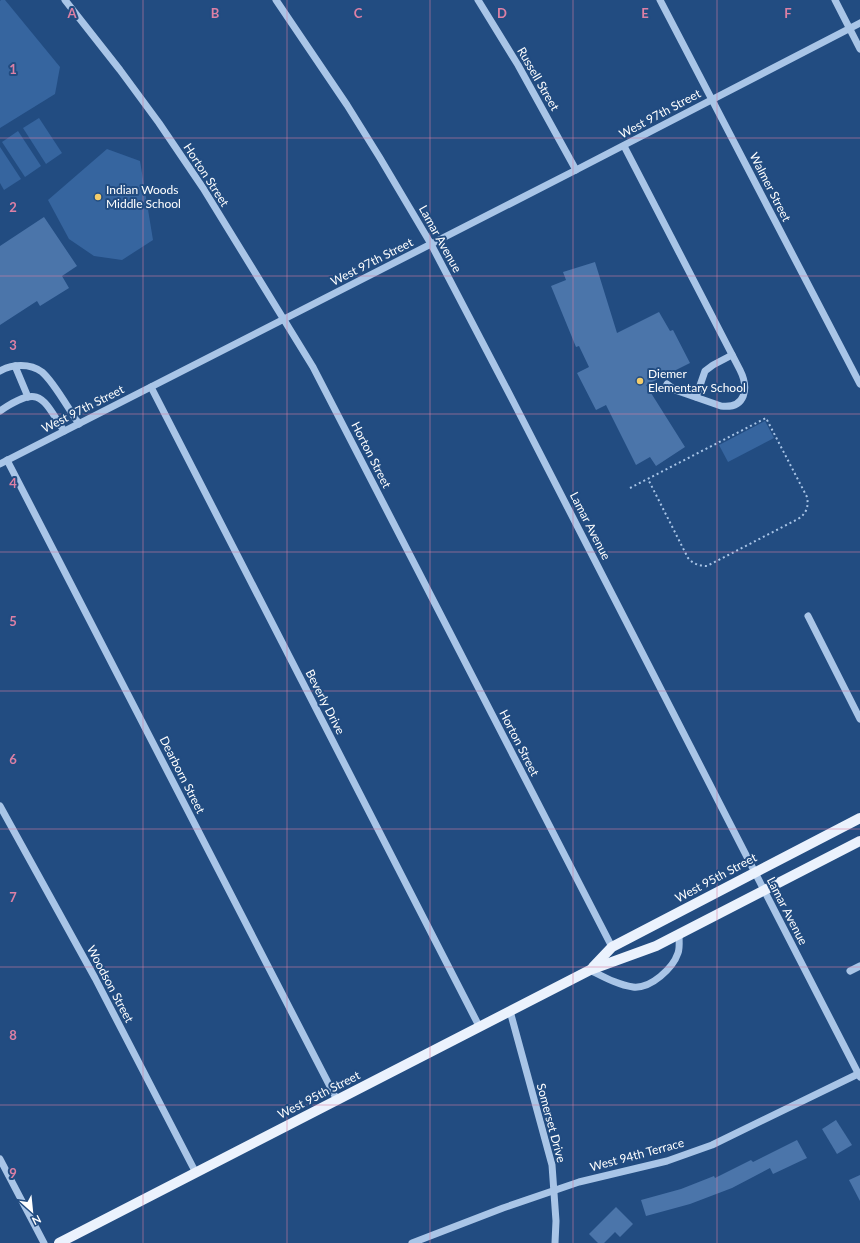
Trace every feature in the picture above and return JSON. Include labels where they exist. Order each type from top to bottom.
[{"type":"main road","name":"West 95th Street","points":[[590,970],[612,948],[860,818]]},
{"type":"main road","name":"West 95th Street","points":[[59,1243],[590,970],[656,946],[860,842]]},
{"type":"street","name":"Horton Street","points":[[66,0],[159,123],[203,188],[313,366],[612,948]]},
{"type":"street","name":"Lamar Avenue","points":[[276,0],[347,105],[431,244],[859,1074]]},
{"type":"street","name":"Russell Street","points":[[478,0],[518,65],[576,170]]},
{"type":"street","name":"Walmer Street","points":[[660,0],[713,99],[860,384]]},
{"type":"street","points":[[835,0],[860,49]]},
{"type":"street","name":"West 97th Street","points":[[0,464],[624,146],[860,23]]},
{"type":"street","points":[[624,146],[732,355],[745,383],[745,392],[741,400],[731,406],[721,406],[672,389],[667,384]]},
{"type":"street","points":[[696,397],[705,371],[732,355]]},
{"type":"street","points":[[0,371],[5,368],[19,365],[32,367],[41,372],[51,383],[79,424]]},
{"type":"street","points":[[15,366],[28,397]]},
{"type":"street","name":"Beverly Drive","points":[[152,387],[479,1026]]},
{"type":"street","points":[[0,411],[22,397],[36,396],[45,402],[64,432]]},
{"type":"street","name":"Dearborn Street","points":[[7,460],[337,1100]]},
{"type":"street","points":[[808,616],[860,719]]},
{"type":"street","name":"Woodson Street","points":[[0,806],[95,978],[196,1173]]},
{"type":"street","points":[[590,970],[616,983],[635,987],[653,982],[670,968],[679,952],[679,934]]},
{"type":"street","points":[[850,971],[860,966]]},
{"type":"street","name":"Somerset Drive","points":[[510,1011],[552,1165],[556,1221],[555,1243]]},
{"type":"street","name":"West 94th Terrace","points":[[412,1243],[503,1208],[579,1182],[667,1161],[712,1145],[859,1074]]},
{"type":"street","points":[[0,1159],[44,1243]]},
{"type":"path","points":[[630,488],[766,418],[807,497],[808,506],[804,515],[798,519],[708,566],[699,565],[693,563],[688,558],[648,479]]},
{"type":"shaded area","points":[[5,0],[60,67],[55,94],[0,128],[0,1]]},
{"type":"shaded area","points":[[39,118],[62,153],[46,164],[23,128]]},
{"type":"shaded area","points":[[18,131],[41,166],[25,177],[2,142]]},
{"type":"shaded area","points":[[0,147],[21,179],[4,190],[0,183]]},
{"type":"shaded area","points":[[107,149],[140,161],[153,240],[122,260],[94,256],[69,239],[48,200]]},
{"type":"shaded area","points":[[765,421],[774,438],[728,462],[719,445]]},
{"type":"building","points":[[44,217],[77,266],[62,276],[69,288],[40,306],[37,301],[0,325],[0,246]]},
{"type":"building","points":[[595,262],[617,333],[659,312],[670,331],[673,330],[690,363],[646,385],[685,447],[656,466],[650,457],[636,465],[606,405],[596,410],[577,373],[589,367],[579,346],[576,347],[551,286],[566,280],[563,272]]},
{"type":"building","points":[[836,1120],[852,1145],[837,1154],[822,1129]]},
{"type":"building","points":[[797,1140],[807,1158],[773,1174],[770,1168],[732,1188],[690,1204],[646,1216],[641,1200],[681,1189],[714,1176],[715,1178],[751,1160],[753,1162]]},
{"type":"building","points":[[860,1175],[860,1201],[849,1180]]},
{"type":"building","points":[[616,1207],[633,1224],[620,1237],[615,1232],[604,1243],[598,1243],[589,1234]]},
{"type":"place","name":"Indian Woods Middle School","points":[[98,197]]},
{"type":"place","name":"Diemer Elementary School","points":[[640,381]]}]
